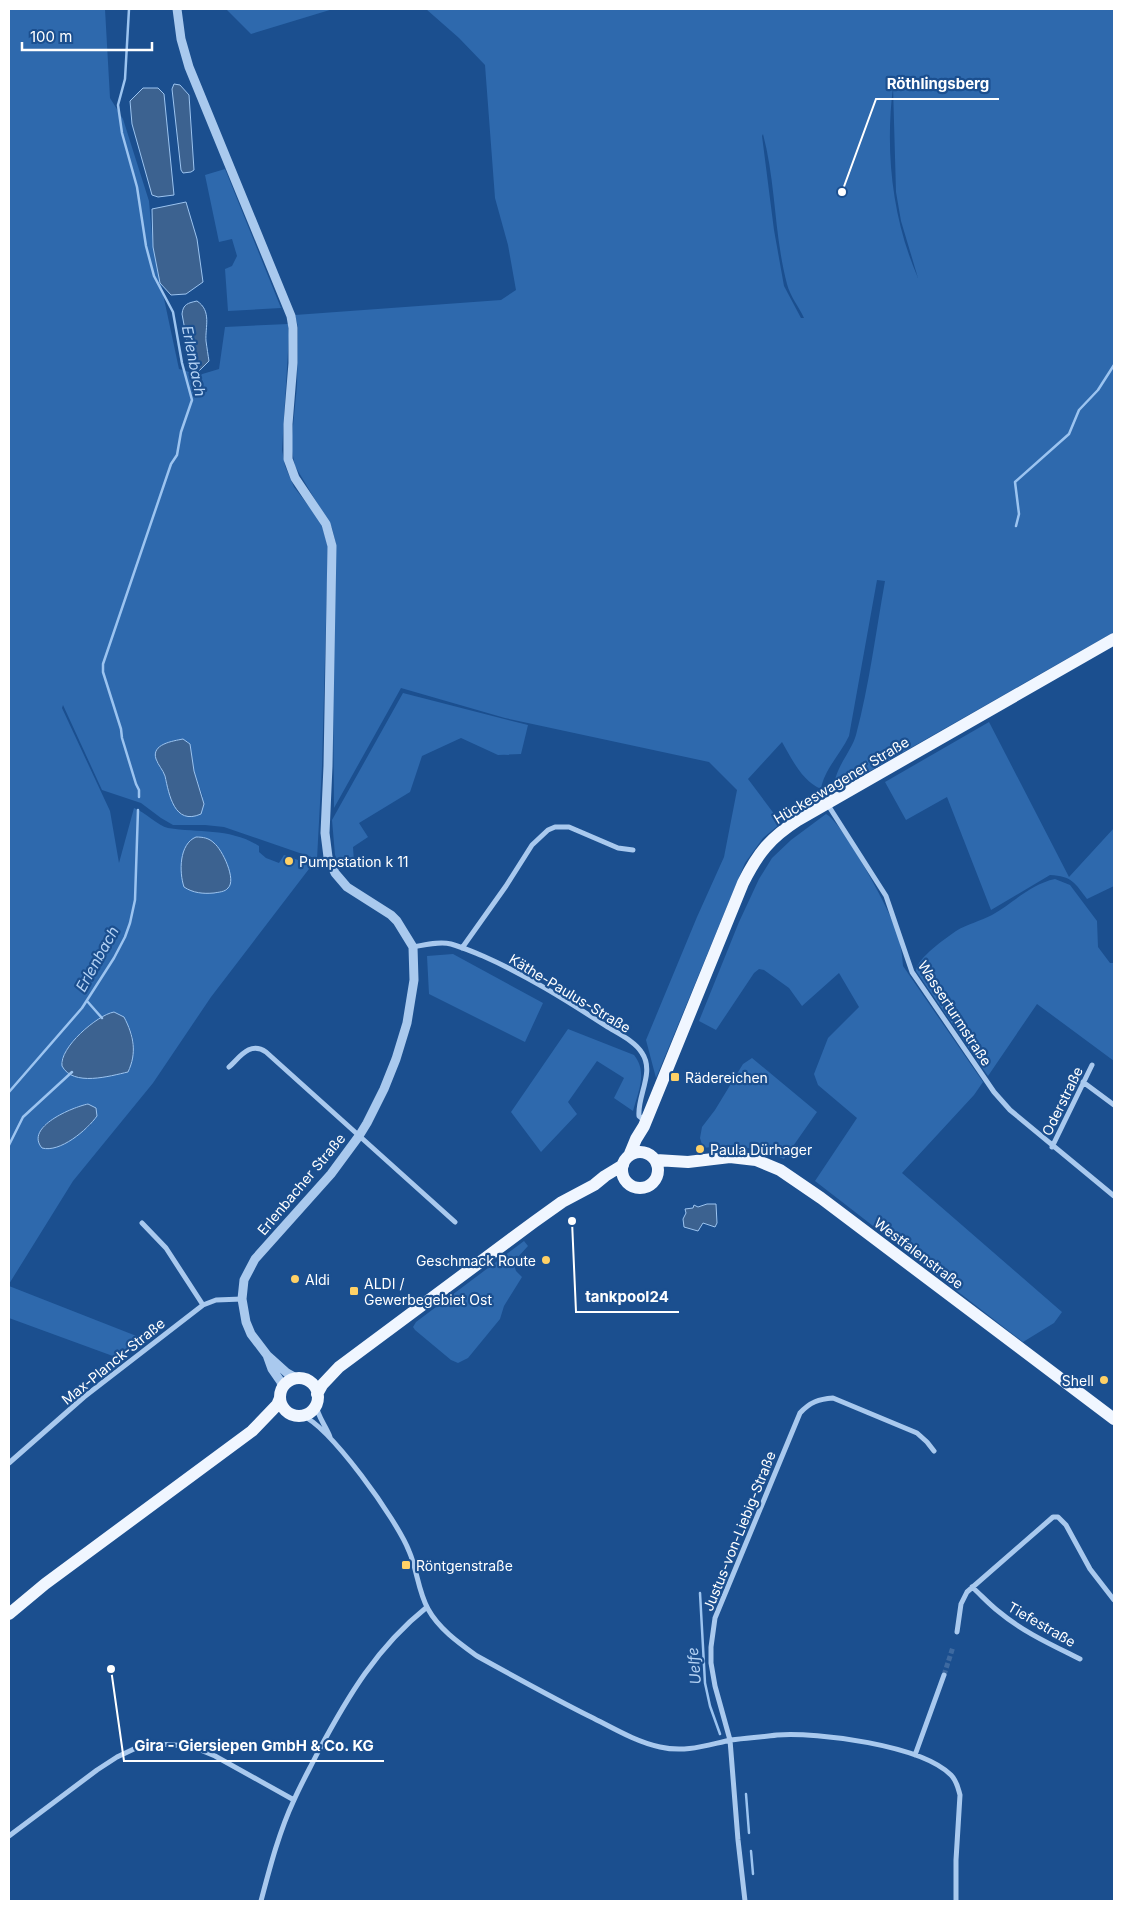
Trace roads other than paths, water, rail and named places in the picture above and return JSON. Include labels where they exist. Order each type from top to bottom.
[{"type":"main road","name":"Hückeswagener Straße","points":[[626,1160],[645,1124],[721,934],[755,860],[768,843],[777,835],[827,805],[1114,639]]},
{"type":"main road","name":"Hückeswagener Straße","points":[[645,1124],[643,1143],[651,1156]]},
{"type":"main road","points":[[9,1614],[45,1584],[252,1431],[284,1414],[310,1412],[322,1385],[339,1367],[534,1222],[576,1193],[594,1185],[605,1176],[626,1160],[637,1152],[651,1156],[659,1168],[658,1176],[654,1183],[642,1189],[634,1188],[626,1182],[622,1175],[626,1160]]},
{"type":"main road","name":"Westfalenstraße","points":[[651,1156],[688,1162],[730,1157],[744,1158],[768,1164],[799,1182],[1114,1419]]},
{"type":"main road","name":"Westfalenstraße","points":[[658,1176],[663,1172],[688,1162]]},
{"type":"main road","points":[[594,1185],[626,1182]]},
{"type":"main road","points":[[252,1431],[277,1404],[288,1382],[339,1367]]},
{"type":"main road","points":[[301,1379],[314,1386],[316,1399]]},
{"type":"main road","points":[[281,1393],[285,1409],[296,1414]]},
{"type":"street","points":[[177,9],[184,52],[291,316],[293,363],[288,424],[288,460],[295,478],[326,524],[332,546],[325,832],[330,862],[335,873],[347,887],[391,915],[397,921],[413,947]]},
{"type":"street","name":"Wasserturmstraße","points":[[827,805],[886,896],[909,964],[915,976],[1002,1102],[1052,1147],[1114,1196]]},
{"type":"street","points":[[462,948],[506,886],[532,844],[548,830],[555,827],[569,827],[618,848],[633,850]]},
{"type":"street","name":"Käthe-Paulus-Straße","points":[[413,947],[436,943],[450,944],[462,948],[530,979],[589,1015],[638,1049],[642,1053],[646,1070],[638,1111],[645,1124]]},
{"type":"street","name":"Erlenbacher Straße","points":[[301,1379],[287,1373],[267,1355],[248,1327],[244,1317],[242,1299],[244,1280],[255,1259],[331,1174],[360,1136],[384,1089],[403,1038],[414,988],[413,947]]},
{"type":"street","points":[[229,1067],[246,1050],[256,1047],[262,1049],[456,1222]]},
{"type":"street","name":"Oderstraße","points":[[1052,1147],[1092,1065]]},
{"type":"street","points":[[1083,1082],[1114,1105]]},
{"type":"street","points":[[142,1224],[166,1248],[203,1305]]},
{"type":"street","name":"Max-Planck-Straße","points":[[9,1463],[84,1397],[203,1305],[216,1300],[242,1299]]},
{"type":"street","name":"Erlenbacher Straße","points":[[267,1355],[272,1369],[281,1382],[281,1393]]},
{"type":"street","name":"Justus-von-Liebig-Straße","points":[[745,1901],[730,1740],[715,1686],[711,1663],[711,1647],[715,1618],[800,1413],[807,1405],[819,1399],[833,1398],[917,1433],[934,1451]]},
{"type":"street","points":[[316,1399],[317,1410],[330,1438]]},
{"type":"street","points":[[296,1414],[307,1418],[330,1438],[394,1520],[410,1552],[427,1607],[455,1640],[477,1656],[645,1743],[678,1750],[708,1747],[730,1740],[779,1735],[825,1736],[864,1742],[915,1755],[947,1771],[958,1785],[960,1807],[956,1860],[956,1901]]},
{"type":"street","points":[[957,1632],[961,1604],[972,1587],[1053,1517],[1058,1517],[1066,1525],[1083,1558],[1114,1600]]},
{"type":"street","name":"Tiefestraße","points":[[972,1587],[1020,1628],[1080,1659]]},
{"type":"street","points":[[261,1901],[294,1800],[331,1728],[371,1664],[407,1624],[427,1607]]},
{"type":"street","points":[[915,1755],[944,1675]]},
{"type":"street","points":[[9,1836],[117,1757],[136,1748],[157,1744],[191,1746],[214,1756],[294,1800]]},
{"type":"water","points":[[174,84],[180,85],[189,95],[194,170],[191,172],[183,173],[181,170],[172,89]]},
{"type":"water","points":[[143,88],[158,88],[164,94],[174,195],[158,197],[152,195],[132,124],[130,101]]},
{"type":"water","points":[[186,202],[197,239],[203,282],[186,294],[171,295],[160,283],[153,247],[152,209]]},
{"type":"water","points":[[197,301],[202,305],[206,314],[206,341],[209,361],[196,374],[192,368],[182,314],[186,304]]},
{"type":"water","points":[[183,739],[190,744],[194,771],[204,804],[201,814],[192,817],[185,816],[174,806],[165,776],[155,754],[164,744]]},
{"type":"water","points":[[196,837],[212,841],[224,858],[231,878],[228,888],[222,892],[202,893],[191,891],[184,887],[181,874],[183,852],[190,841]]},
{"type":"water","points":[[114,1012],[124,1017],[132,1038],[133,1058],[128,1072],[112,1076],[83,1078],[67,1072],[62,1066],[66,1050],[80,1033],[98,1019]]},
{"type":"water","points":[[88,1104],[96,1108],[97,1116],[87,1128],[65,1144],[49,1149],[42,1148],[38,1140],[39,1133],[45,1126],[62,1114]]},
{"type":"water","points":[[716,1204],[717,1223],[715,1227],[703,1223],[698,1231],[684,1227],[685,1209],[693,1208],[694,1205],[698,1207]]},
{"type":"waterway","name":"Erlenbach","points":[[129,9],[125,79],[118,105],[122,133],[137,187],[146,246],[154,276],[173,312],[182,363],[192,400],[181,432],[177,455],[171,464],[103,664],[103,672],[139,790],[139,797]]},
{"type":"waterway","points":[[1016,526],[1019,514],[1015,482],[1069,434],[1079,410],[1098,390],[1114,365]]},
{"type":"waterway","name":"Erlenbach","points":[[9,1092],[82,1008],[125,937],[135,900],[138,810]]},
{"type":"waterway","points":[[87,1001],[102,1018]]},
{"type":"waterway","points":[[9,1145],[23,1117],[72,1072]]},
{"type":"waterway","name":"Uelfe","points":[[700,1593],[705,1683],[710,1706],[720,1734]]},
{"type":"waterway","name":"Uelfe","points":[[746,1794],[749,1833]]},
{"type":"waterway","name":"Uelfe","points":[[751,1851],[753,1874]]},
{"type":"tunnel","points":[[944,1675],[953,1647]]},
{"type":"place","name":"Röthlingsberg","points":[[842,192]]},
{"type":"place","name":"Pumpstation k 11","points":[[289,861]]},
{"type":"place","name":"Rädereichen","points":[[675,1077]]},
{"type":"place","name":"Paula Dürhager","points":[[700,1149]]},
{"type":"place","name":"tankpool24","points":[[572,1221]]},
{"type":"place","name":"Geschmack Route","points":[[546,1260]]},
{"type":"place","name":"Aldi","points":[[295,1279]]},
{"type":"place","name":"ALDI / Gewerbegebiet Ost","points":[[354,1291]]},
{"type":"place","name":"Shell","points":[[1104,1380]]},
{"type":"place","name":"Röntgenstraße","points":[[406,1565]]},
{"type":"place","name":"Gira - Giersiepen GmbH & Co. KG","points":[[111,1669]]}]
